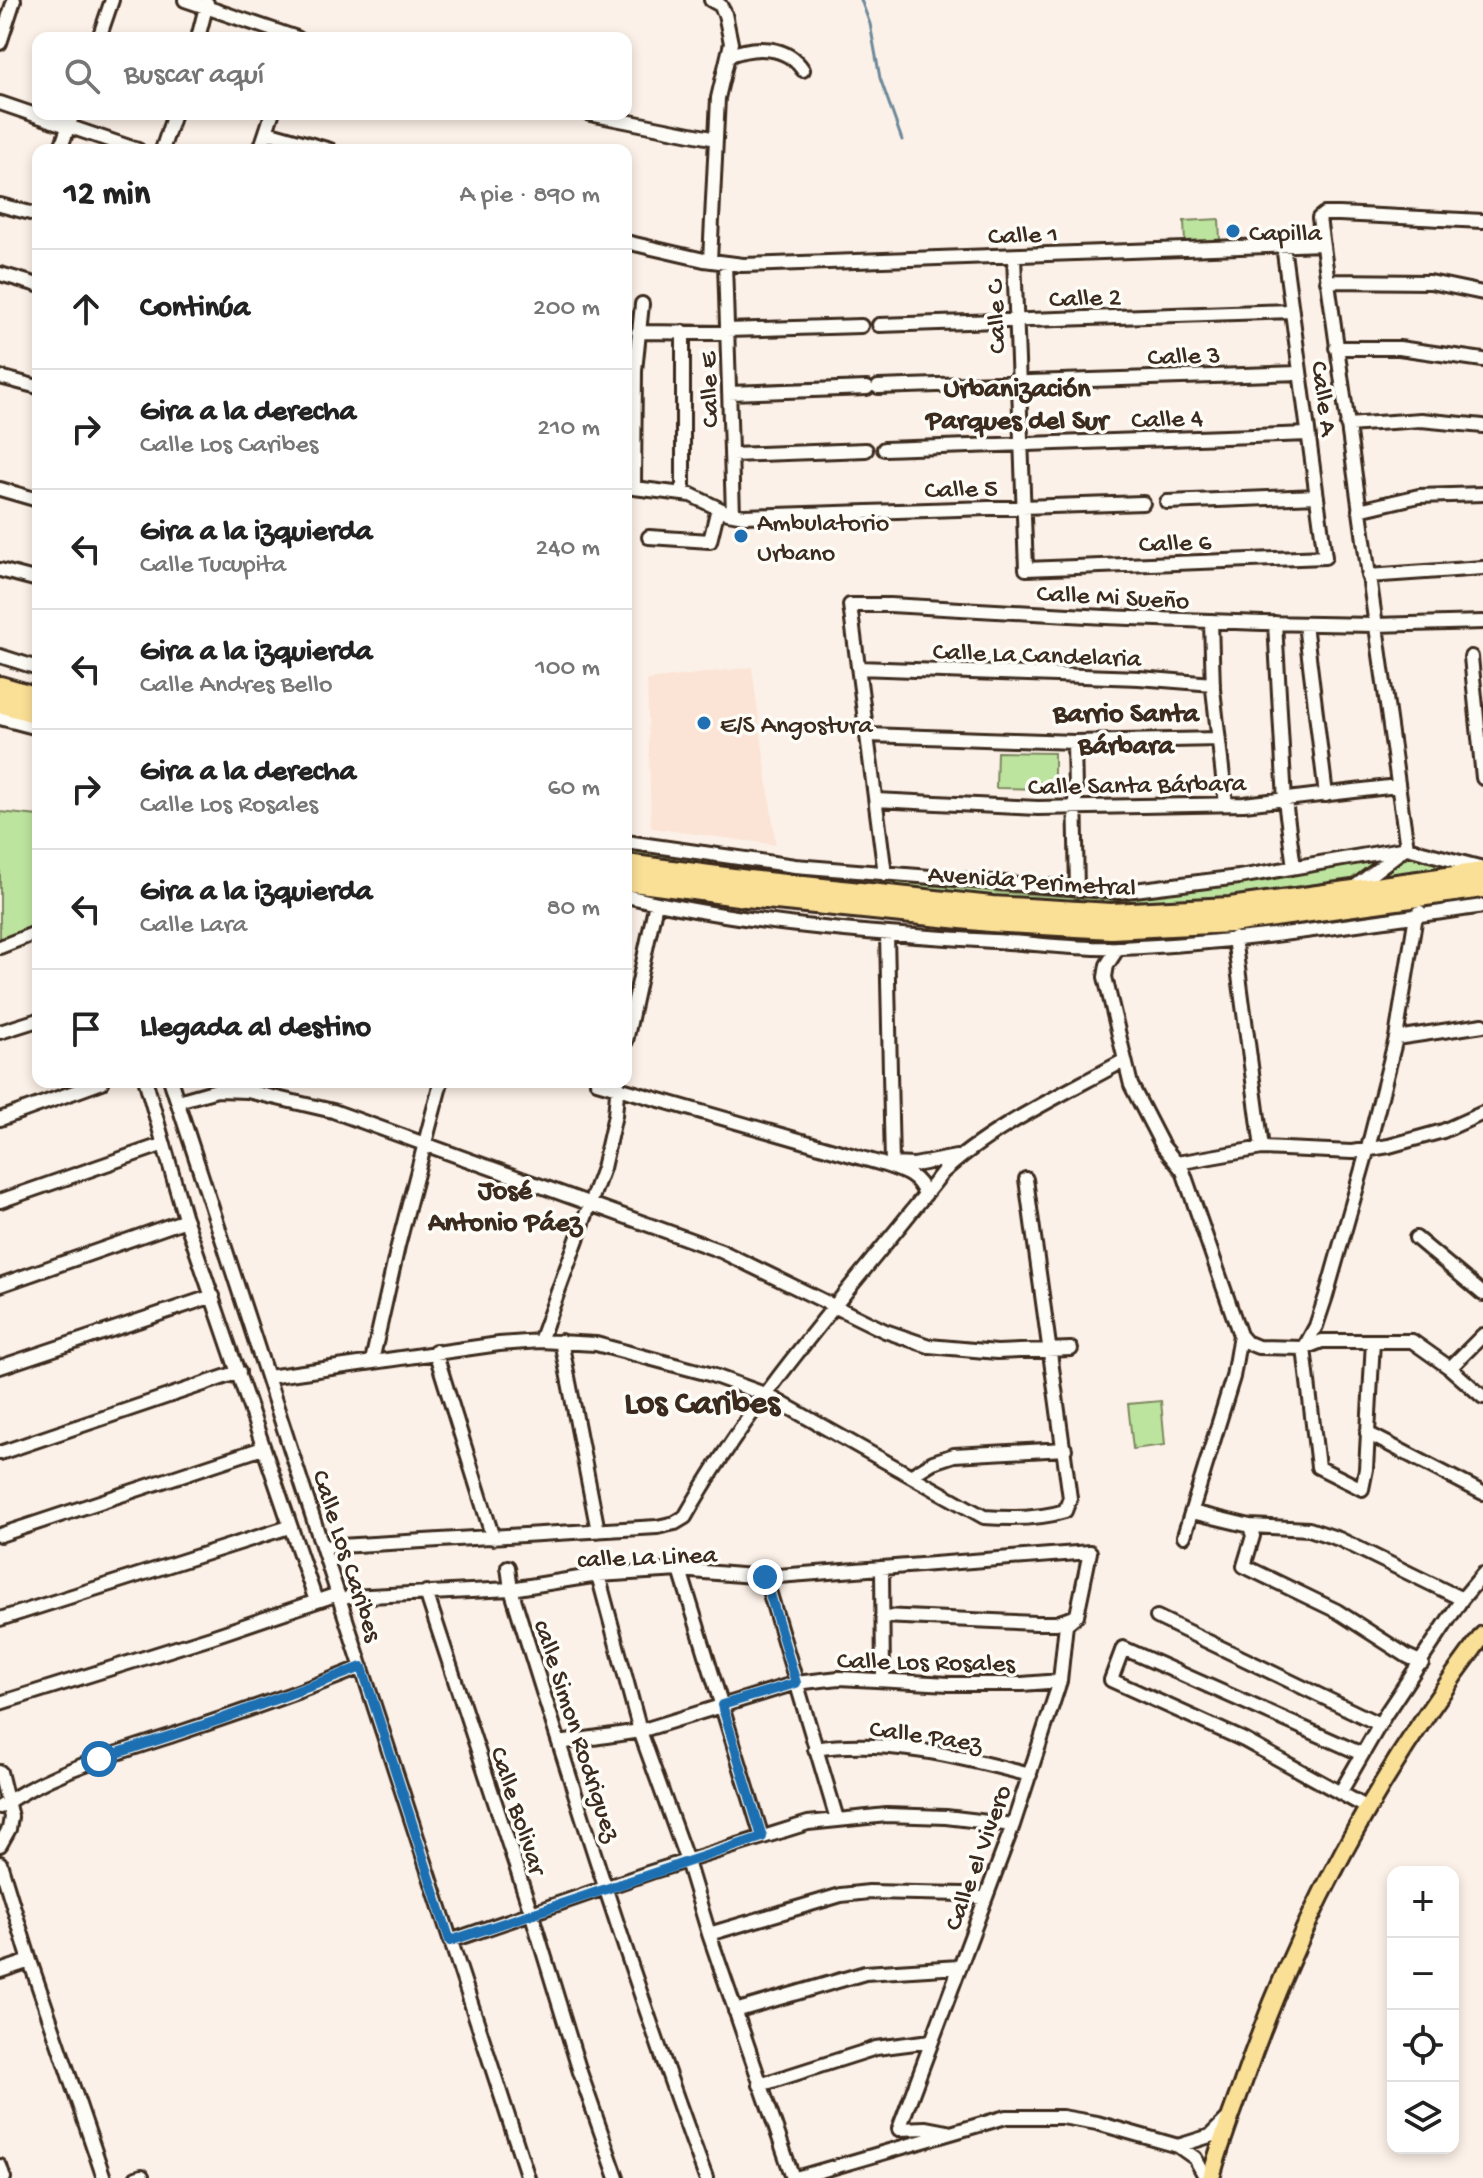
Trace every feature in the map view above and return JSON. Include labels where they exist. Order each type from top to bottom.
[{"type":"highway","points":[[0,686],[32,695]]},
{"type":"highway","points":[[0,703],[32,712]]},
{"type":"highway","name":"Avenida Perimetral","points":[[632,865],[821,888],[1034,910],[1098,913],[1230,907],[1483,870]]},
{"type":"highway","name":"Avenida Perimetral","points":[[632,882],[746,897],[1072,929],[1231,923],[1483,888]]},
{"type":"main road","points":[[1209,2178],[1283,1976],[1322,1890],[1366,1807],[1435,1700],[1483,1635]]},
{"type":"street","points":[[0,43],[14,0]]},
{"type":"street","points":[[101,32],[112,0]]},
{"type":"street","points":[[185,0],[207,4],[281,32]]},
{"type":"street","points":[[710,260],[720,83],[731,35],[720,5],[711,0]]},
{"type":"street","points":[[200,32],[207,4]]},
{"type":"street","points":[[728,56],[744,50],[773,49],[795,58],[803,70]]},
{"type":"street","points":[[0,103],[32,111]]},
{"type":"street","points":[[62,144],[71,120],[125,144]]},
{"type":"street","points":[[164,144],[172,120]]},
{"type":"street","points":[[262,144],[270,120]]},
{"type":"street","points":[[620,120],[716,139]]},
{"type":"street","points":[[267,132],[309,144]]},
{"type":"street","points":[[0,205],[32,213]]},
{"type":"street","points":[[1407,848],[1318,220],[1324,214],[1483,221]]},
{"type":"street","name":"Calle 1","points":[[632,243],[725,263],[830,263],[1322,244]]},
{"type":"street","name":"Calle A","points":[[1283,245],[1325,557]]},
{"type":"street","name":"Calle C","points":[[1014,256],[1026,569]]},
{"type":"street","name":"Calle E","points":[[725,263],[733,514]]},
{"type":"street","points":[[0,274],[32,283]]},
{"type":"street","points":[[1327,281],[1430,282],[1483,293]]},
{"type":"street","points":[[632,448],[642,304]]},
{"type":"street","name":"Calle 2","points":[[879,325],[1292,311]]},
{"type":"street","points":[[638,332],[861,326]]},
{"type":"street","points":[[683,332],[683,493]]},
{"type":"street","points":[[1336,348],[1399,348],[1483,360]]},
{"type":"street","name":"Calle 3","points":[[729,393],[1300,373]]},
{"type":"street","points":[[0,377],[32,385]]},
{"type":"street","points":[[1347,425],[1421,420],[1483,426]]},
{"type":"street","name":"Calle 4","points":[[884,449],[1308,434]]},
{"type":"street","points":[[731,455],[866,450]]},
{"type":"street","points":[[632,487],[683,493],[733,514]]},
{"type":"street","points":[[0,489],[32,498]]},
{"type":"street","points":[[1359,510],[1419,496],[1483,494]]},
{"type":"street","points":[[1167,502],[1317,496]]},
{"type":"street","name":"Calle 5","points":[[733,514],[789,515],[1143,503]]},
{"type":"street","points":[[649,537],[710,541],[718,508]]},
{"type":"street","name":"Calle 6","points":[[1026,569],[1325,557]]},
{"type":"street","points":[[1368,576],[1483,568]]},
{"type":"street","points":[[0,570],[32,578]]},
{"type":"street","name":"Calle Mi Sueño","points":[[858,668],[850,605],[1305,624],[1483,622]]},
{"type":"street","points":[[1211,621],[1213,684],[1226,804]]},
{"type":"street","points":[[1275,623],[1285,801],[1294,867]]},
{"type":"street","points":[[1305,624],[1326,795]]},
{"type":"street","points":[[0,656],[32,666]]},
{"type":"street","points":[[1471,657],[1483,778]]},
{"type":"street","points":[[858,668],[885,874]]},
{"type":"street","name":"Calle La Candelaria","points":[[858,668],[1139,678],[1213,684]]},
{"type":"street","points":[[0,718],[32,726]]},
{"type":"street","points":[[868,735],[1074,742],[1219,739]]},
{"type":"street","points":[[1074,742],[1077,890]]},
{"type":"street","name":"Calle Santa Bárbara","points":[[876,800],[1075,808],[1226,804],[1285,801],[1397,786]]},
{"type":"street","name":"Avenida Perimetral","points":[[632,843],[885,874],[1118,892],[1407,848]]},
{"type":"street","points":[[1407,848],[1483,870]]},
{"type":"street","points":[[1350,891],[1407,848]]},
{"type":"street","points":[[752,860],[821,888]]},
{"type":"street","points":[[1373,1341],[1366,1469],[1362,1489],[1318,1467],[1304,1348],[1316,1326],[1326,1296],[1368,1148],[1396,1038],[1416,915],[1445,894]]},
{"type":"street","points":[[632,897],[819,927],[1118,948],[1234,938],[1483,906]]},
{"type":"street","points":[[632,1013],[656,903]]},
{"type":"street","points":[[0,947],[32,934]]},
{"type":"street","points":[[885,1164],[887,934]]},
{"type":"street","points":[[1234,938],[1262,1148]]},
{"type":"street","points":[[1118,948],[1107,965],[1105,977],[1131,1085],[1162,1145],[1183,1171],[1240,1335],[1246,1342],[1258,1347],[1304,1348],[1322,1341],[1412,1341],[1483,1397]]},
{"type":"street","points":[[0,1032],[32,1022]]},
{"type":"street","points":[[1396,1038],[1483,1025]]},
{"type":"street","points":[[323,1547],[657,1527],[685,1517],[732,1441],[832,1306],[942,1173],[959,1157],[993,1135],[1125,1060]]},
{"type":"street","points":[[0,1119],[85,1088]]},
{"type":"street","points":[[148,1088],[186,1220],[316,1601]]},
{"type":"street","name":"Calle Los Caribes","points":[[173,1088],[323,1547],[344,1595],[362,1667],[528,2178]]},
{"type":"street","points":[[372,1361],[439,1088]]},
{"type":"street","points":[[540,1341],[591,1203],[609,1141],[618,1088]]},
{"type":"street","points":[[628,1088],[885,1164],[919,1181],[925,1195]]},
{"type":"street","points":[[178,1101],[217,1090],[247,1091],[333,1111],[721,1251],[885,1331],[929,1346],[997,1352],[1071,1349]]},
{"type":"street","points":[[1177,1163],[1262,1148],[1352,1152],[1389,1146],[1443,1131],[1483,1113]]},
{"type":"street","points":[[0,1201],[164,1144]]},
{"type":"street","points":[[885,1164],[914,1165],[959,1157]]},
{"type":"street","points":[[268,1377],[435,1351],[540,1341],[596,1344],[671,1362],[767,1395],[984,1517],[1053,1515],[1065,1511],[1070,1498],[1026,1179]]},
{"type":"street","points":[[0,1285],[186,1220]]},
{"type":"street","points":[[1416,1238],[1483,1294]]},
{"type":"street","points":[[0,1367],[213,1296]]},
{"type":"street","points":[[1184,1536],[1233,1377],[1240,1335]]},
{"type":"street","points":[[1450,1368],[1483,1335]]},
{"type":"street","points":[[561,1341],[598,1531]]},
{"type":"street","points":[[435,1351],[493,1538]]},
{"type":"street","points":[[0,1453],[239,1372]]},
{"type":"street","points":[[1367,1433],[1483,1493]]},
{"type":"street","points":[[0,1535],[263,1448]]},
{"type":"street","points":[[912,1475],[933,1462],[954,1455],[1065,1449]]},
{"type":"street","points":[[1192,1512],[1250,1526],[1309,1529],[1339,1539],[1462,1599]]},
{"type":"street","points":[[1250,1526],[1253,1536],[1244,1566],[1337,1611],[1422,1663]]},
{"type":"street","points":[[0,1619],[289,1527]]},
{"type":"street","name":"calle La Linea","points":[[0,1703],[197,1642],[316,1601],[344,1595],[511,1589],[598,1575],[680,1570],[765,1577],[1090,1552]]},
{"type":"street","name":"Calle el Vivero","points":[[947,2132],[926,2128],[899,2129],[1030,1775],[1060,1681],[1066,1624],[1077,1615],[1090,1552]]},
{"type":"street","name":"calle Simon Rodriguez","points":[[508,1567],[511,1589],[654,2038],[706,2178]]},
{"type":"street","points":[[882,1568],[883,1680]]},
{"type":"street","points":[[680,1570],[762,1837]]},
{"type":"street","points":[[1340,1793],[1379,1724],[1462,1599],[1483,1574]]},
{"type":"street","points":[[598,1575],[640,1731],[687,1861],[760,2085],[795,2178],[947,2132],[1006,2117],[1034,2115],[1097,2123],[1178,2146],[1195,2158],[1209,2178]]},
{"type":"street","points":[[765,1577],[837,1819]]},
{"type":"street","name":"Calle Bolivar","points":[[426,1592],[617,2178]]},
{"type":"street","points":[[882,1616],[1056,1623],[1077,1615]]},
{"type":"street","points":[[1157,1617],[1379,1724]]},
{"type":"street","points":[[1362,1754],[1123,1648],[1111,1680],[1244,1740],[1366,1807]]},
{"type":"street","points":[[4,1804],[66,1771],[219,1720],[362,1667]]},
{"type":"street","name":"Calle Los Rosales","points":[[559,1743],[640,1731],[796,1683],[839,1678],[992,1684],[1060,1681]]},
{"type":"street","name":"Calle Paez","points":[[815,1749],[842,1745],[910,1749],[969,1759],[1030,1775]]},
{"type":"street","points":[[0,1772],[10,1826],[0,1845]]},
{"type":"street","points":[[450,1941],[808,1823],[887,1815],[1013,1825]]},
{"type":"street","points":[[0,1863],[104,2178]]},
{"type":"street","points":[[709,1934],[841,1895],[869,1892],[964,1894],[985,1899]]},
{"type":"street","points":[[0,1971],[30,1961]]},
{"type":"street","points":[[735,2011],[865,1973],[959,1967]]},
{"type":"street","points":[[760,2085],[876,2048],[931,2041]]},
{"type":"street","points":[[1178,2146],[1219,2130],[1234,2108]]},
{"type":"street","points":[[0,2166],[4,2178]]},
{"type":"shaded area","name":"E/S Angostura","points":[[752,667],[776,845],[651,828],[647,680]]},
{"type":"green space","points":[[1219,219],[1220,241],[1185,243],[1184,221]]},
{"type":"green space","points":[[997,752],[1054,753],[1054,789],[996,788]]},
{"type":"green space","points":[[0,812],[32,815],[32,928],[0,939]]},
{"type":"green space","points":[[632,849],[748,861],[764,870],[759,872],[632,857]]},
{"type":"green space","points":[[1410,853],[1424,861],[1446,866],[1375,878],[1402,855]]},
{"type":"green space","points":[[1377,859],[1351,881],[1343,883],[1222,898],[1100,905],[1028,903],[954,896],[808,878],[795,871],[996,892],[1117,896],[1215,887]]},
{"type":"green space","points":[[1161,1401],[1165,1445],[1133,1449],[1128,1404]]},
{"type":"waterway","points":[[861,0],[870,24],[880,78],[902,140]]},
{"type":"place","name":"Capilla","points":[[1233,231]]},
{"type":"place","name":"Ambulatorio Urbano","points":[[741,536]]},
{"type":"place","name":"E/S Angostura","points":[[704,723]]},
{"type":"district","name":"Urbanización Parques del Sur","points":[[1017,402]]},
{"type":"district","name":"Barrio Santa Bárbara","points":[[1126,727]]},
{"type":"district","name":"José Antonio Páez","points":[[505,1204]]},
{"type":"district","name":"Los Caribes","points":[[702,1400]]},
{"type":"route","points":[[99,1759],[219,1720],[362,1667],[450,1941],[762,1837],[722,1705],[796,1683],[765,1577]]}]
